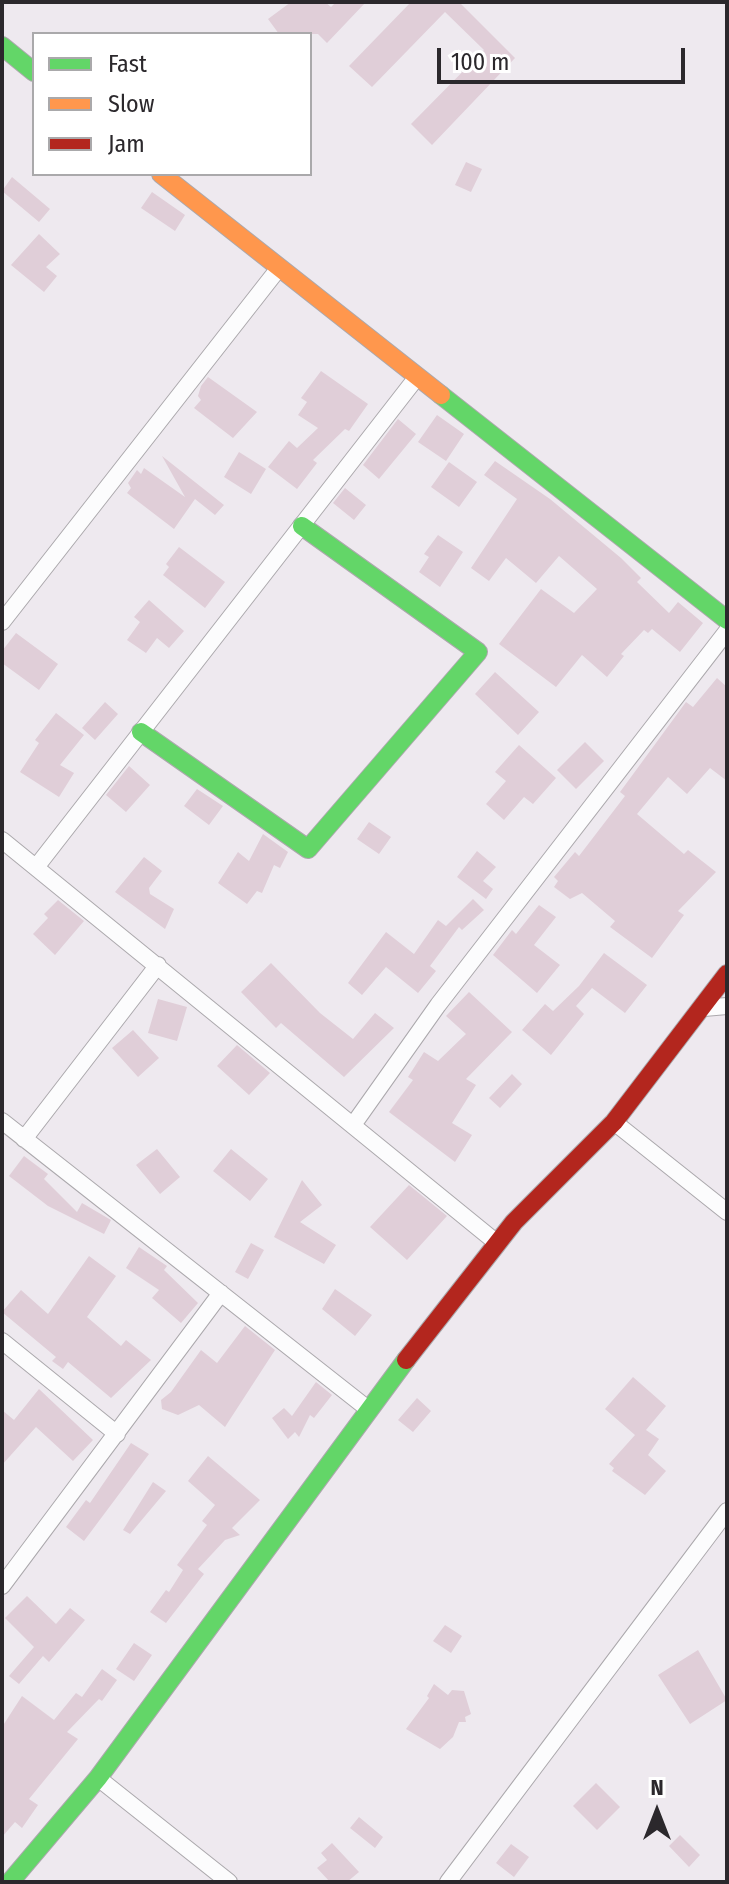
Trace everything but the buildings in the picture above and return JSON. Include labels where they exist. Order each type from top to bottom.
[{"type":"street","points":[[2,46],[32,70]]},
{"type":"street","points":[[164,176],[727,620]]},
{"type":"street","points":[[2,622],[279,268]]},
{"type":"street","points":[[37,866],[417,377]]},
{"type":"street","points":[[141,732],[308,849],[478,652],[302,526]]},
{"type":"street","points":[[353,1125],[438,1005],[727,631]]},
{"type":"street","points":[[2,840],[497,1243]]},
{"type":"street","points":[[24,1139],[158,965]]},
{"type":"street","points":[[13,1876],[98,1778],[368,1409],[497,1243],[614,1122],[727,974]]},
{"type":"street","points":[[704,1008],[727,1006]]},
{"type":"street","points":[[2,1121],[368,1409]]},
{"type":"street","points":[[614,1122],[727,1212]]},
{"type":"street","points":[[2,1586],[221,1293]]},
{"type":"street","points":[[2,1341],[117,1434]]},
{"type":"street","points":[[448,1882],[727,1511]]},
{"type":"street","points":[[98,1778],[229,1882]]},
{"type":"traffic: fast","points":[[2,46],[32,70]]},
{"type":"traffic: fast","points":[[441,395],[727,620]]},
{"type":"traffic: fast","points":[[141,732],[308,849],[478,652],[302,526]]},
{"type":"traffic: fast","points":[[10,1882],[98,1778],[406,1360]]},
{"type":"traffic: slow","points":[[164,176],[441,395]]},
{"type":"traffic: jam","points":[[406,1360],[514,1222],[614,1122],[727,974]]}]
